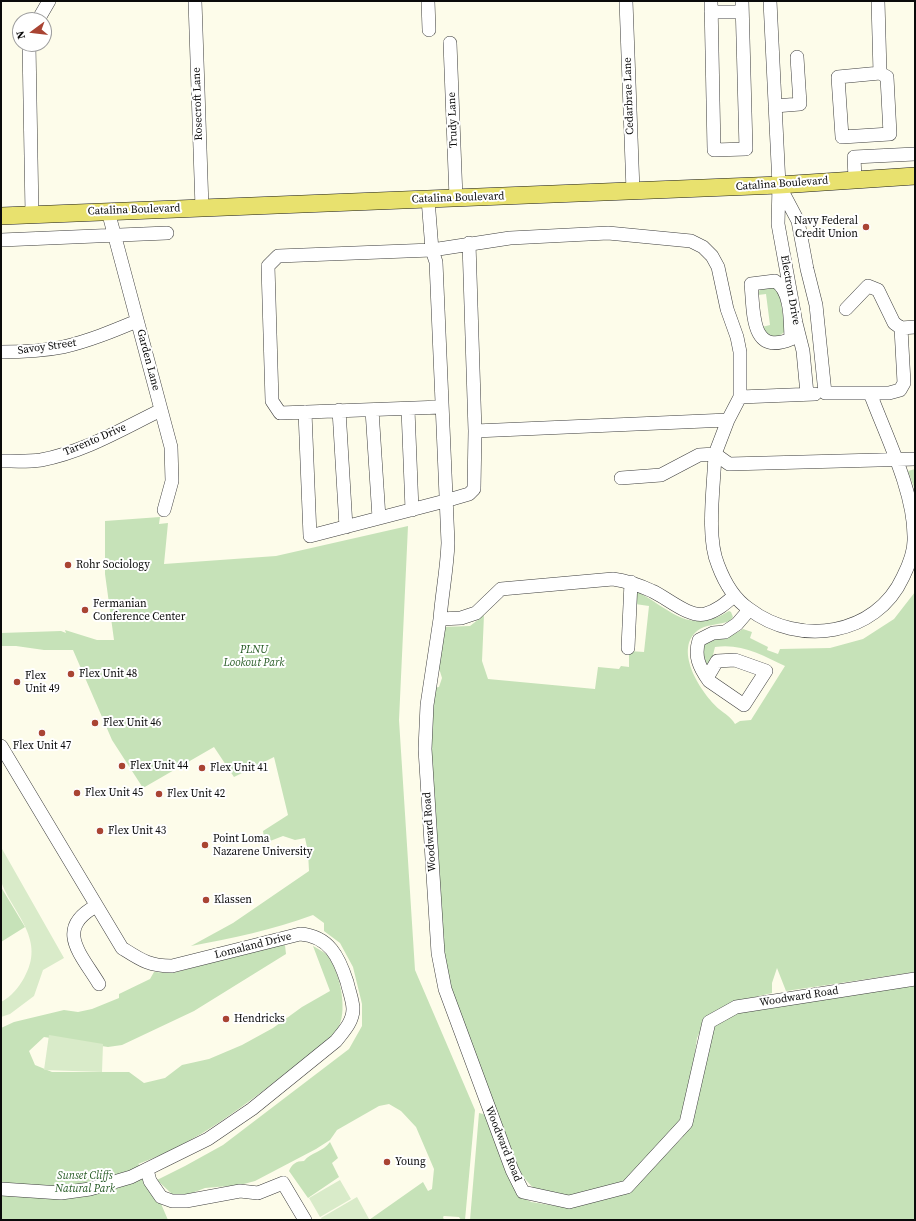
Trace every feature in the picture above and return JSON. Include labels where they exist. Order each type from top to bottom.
[{"type":"main road","name":"Catalina Boulevard","points":[[1,216],[779,185],[915,176]]},
{"type":"street","points":[[43,12],[49,1]]},
{"type":"street","name":"Rosecroft Lane","points":[[195,1],[202,208]]},
{"type":"street","points":[[428,1],[429,30]]},
{"type":"street","name":"Cedarbrae Lane","points":[[626,1],[633,191]]},
{"type":"street","name":"Electron Drive","points":[[770,1],[779,185],[778,224],[793,323],[803,351],[807,394]]},
{"type":"street","points":[[878,1],[880,74]]},
{"type":"street","points":[[711,6],[742,6],[746,149],[714,150],[711,6]]},
{"type":"street","name":"Trudy Lane","points":[[450,43],[456,198]]},
{"type":"street","points":[[29,52],[32,214]]},
{"type":"street","points":[[776,106],[800,104],[797,57]]},
{"type":"street","points":[[880,74],[888,77],[890,134],[842,137],[838,77],[880,74]]},
{"type":"street","points":[[856,179],[854,157],[915,154]]},
{"type":"street","name":"Electron Drive","points":[[779,185],[798,221],[807,269],[816,305],[825,393]]},
{"type":"street","points":[[428,199],[432,250],[436,262],[447,569],[442,596],[440,619],[461,618],[476,613],[501,589],[613,579],[630,582],[654,591],[682,610],[704,615],[721,608],[734,596]]},
{"type":"street","name":"Garden Lane","points":[[108,211],[171,446],[172,482],[164,510]]},
{"type":"street","points":[[1,240],[167,233]]},
{"type":"street","points":[[442,407],[280,413],[272,401],[268,266],[278,256],[432,250],[469,243],[510,238],[608,233],[675,239],[691,242],[703,247],[712,256],[718,268],[727,309],[737,336],[740,352],[740,397],[728,420],[715,454],[712,537],[718,564],[734,596],[749,610],[772,622],[796,630],[824,632],[851,626],[877,611],[896,592],[908,566],[914,538],[912,508],[870,393]]},
{"type":"street","points":[[306,412],[310,536],[445,501],[469,494],[474,489],[475,431],[469,243]]},
{"type":"street","points":[[775,281],[782,286],[793,323],[791,339],[772,344],[764,341],[757,333],[751,284],[775,281]]},
{"type":"street","points":[[846,309],[868,286],[878,290],[894,324],[901,328],[915,327]]},
{"type":"street","points":[[793,323],[817,320]]},
{"type":"street","name":"Savoy Street","points":[[1,352],[30,351],[62,347],[94,338],[137,321]]},
{"type":"street","points":[[740,397],[825,393],[889,393],[900,390],[904,383],[909,363],[901,328]]},
{"type":"street","points":[[408,409],[412,510]]},
{"type":"street","name":"Tarento Drive","points":[[1,462],[40,460],[64,455],[88,446],[161,410]]},
{"type":"street","points":[[339,410],[346,527]]},
{"type":"street","points":[[372,410],[379,518]]},
{"type":"street","points":[[475,431],[728,420]]},
{"type":"street","points":[[621,478],[661,475],[699,455],[715,454],[729,464],[915,459]]},
{"type":"street","points":[[628,648],[630,582]]},
{"type":"street","points":[[707,678],[700,667],[697,656],[696,650],[699,640],[713,633],[725,632],[737,624],[749,610]]},
{"type":"street","name":"Woodward Road","points":[[440,619],[427,705],[425,749],[438,953],[445,988],[512,1170],[523,1192],[570,1202],[627,1187],[686,1124],[709,1022],[736,1007],[915,979]]},
{"type":"street","name":"Lomaland Drive","points":[[1,746],[122,948],[145,963],[158,966],[172,966],[300,934],[311,934],[324,942],[340,960],[353,1010],[348,1027],[336,1041],[252,1109],[208,1139],[131,1177],[90,1189],[61,1194],[1,1189]]},
{"type":"street","points":[[96,906],[84,912],[76,921],[72,932],[75,943],[99,984]]},
{"type":"street","points":[[147,1170],[150,1181],[161,1197],[172,1201],[186,1201],[240,1191],[258,1193],[283,1183],[305,1220]]},
{"type":"green space","points":[[761,286],[779,288],[783,316],[787,330],[779,336],[768,336],[762,327],[770,325],[766,294],[758,295]]},
{"type":"green space","points":[[915,469],[915,490],[908,471]]},
{"type":"green space","name":"PLNU Lookout Park","points":[[160,517],[159,524],[168,523],[164,564],[276,556],[408,526],[399,720],[415,970],[475,1110],[465,1220],[461,1220],[459,1217],[444,1216],[444,1220],[369,1220],[423,1182],[428,1191],[432,1189],[434,1169],[416,1127],[401,1111],[389,1104],[379,1106],[337,1130],[330,1140],[316,1149],[255,1181],[240,1185],[205,1188],[187,1195],[172,1194],[157,1180],[223,1145],[349,1049],[362,1026],[362,1004],[353,967],[340,943],[324,931],[324,923],[313,915],[237,937],[191,946],[233,923],[309,871],[308,852],[305,838],[295,840],[283,836],[265,843],[263,831],[288,815],[274,757],[234,777],[214,747],[143,788],[112,740],[73,650],[44,650],[16,646],[1,646],[1,633],[61,631],[66,633],[65,630],[97,640],[114,640],[105,574],[105,521]]},
{"type":"green space","points":[[636,591],[670,612],[691,620],[702,621],[715,618],[729,611],[731,612],[733,617],[730,621],[704,627],[697,631],[690,639],[688,650],[689,661],[698,683],[712,702],[730,717],[735,724],[740,721],[751,720],[785,666],[743,648],[725,646],[715,647],[712,659],[707,665],[702,653],[704,644],[743,629],[752,632],[750,638],[768,647],[767,650],[778,654],[780,649],[830,648],[863,639],[894,619],[915,592],[915,972],[786,991],[777,968],[772,983],[772,993],[734,1002],[715,1011],[705,1021],[697,1038],[688,1104],[677,1125],[659,1150],[619,1185],[567,1199],[536,1191],[516,1169],[443,970],[428,728],[432,688],[439,687],[442,678],[438,665],[444,627],[470,626],[484,615],[482,661],[488,679],[595,689],[598,667],[619,669],[621,666],[629,667],[629,651],[644,652],[649,606],[635,604]]},
{"type":"green space","points":[[1,847],[64,958],[43,970],[34,996],[10,1014],[1,1017],[1,1002],[14,992],[24,978],[30,964],[32,952],[26,929],[1,881]]},
{"type":"green space","points":[[1,887],[25,927],[1,942]]},
{"type":"green space","name":"Sunset Cliffs Natural Park","points":[[285,945],[286,954],[194,1011],[122,1045],[108,1047],[44,1037],[29,1051],[35,1065],[52,1072],[129,1072],[144,1083],[165,1078],[182,1065],[209,1059],[242,1045],[273,1028],[302,1007],[330,991],[313,946],[326,954],[331,960],[341,988],[343,1009],[339,1026],[332,1035],[260,1093],[222,1121],[181,1145],[138,1164],[146,1169],[168,1220],[1,1220],[1,1028],[14,1022],[64,1010],[78,1012],[92,1009],[119,998],[119,994],[150,979],[154,972],[173,973],[274,946]]},
{"type":"green space","points":[[915,982],[915,1220],[470,1220],[479,1113],[487,1115],[518,1195],[531,1202],[556,1206],[608,1198],[635,1185],[682,1138],[696,1110],[705,1056],[712,1026],[738,1010]]},
{"type":"green space","points":[[49,1035],[103,1044],[102,1072],[44,1070]]},
{"type":"green space","points":[[330,1142],[338,1158],[332,1163],[339,1177],[308,1198],[289,1171],[291,1166],[295,1163],[304,1161],[324,1148]]},
{"type":"green space","points":[[340,1180],[351,1199],[320,1217],[309,1198]]},
{"type":"green space","points":[[357,1197],[369,1219],[322,1220],[321,1218]]},
{"type":"place","name":"Navy Federal Credit Union","points":[[866,227]]},
{"type":"place","name":"Rohr Sociology","points":[[68,565]]},
{"type":"place","name":"Fermanian Conference Center","points":[[85,610]]},
{"type":"place","name":"Flex Unit 48","points":[[71,674]]},
{"type":"place","name":"Flex Unit 49","points":[[17,682]]},
{"type":"place","name":"Flex Unit 46","points":[[95,723]]},
{"type":"place","name":"Flex Unit 47","points":[[42,733]]},
{"type":"place","name":"Flex Unit 44","points":[[122,766]]},
{"type":"place","name":"Flex Unit 41","points":[[202,768]]},
{"type":"place","name":"Flex Unit 45","points":[[77,793]]},
{"type":"place","name":"Flex Unit 42","points":[[159,794]]},
{"type":"place","name":"Flex Unit 43","points":[[100,831]]},
{"type":"place","name":"Point Loma Nazarene University","points":[[205,845]]},
{"type":"place","name":"Klassen","points":[[206,900]]},
{"type":"place","name":"Hendricks","points":[[226,1019]]},
{"type":"place","name":"Young","points":[[387,1162]]}]
